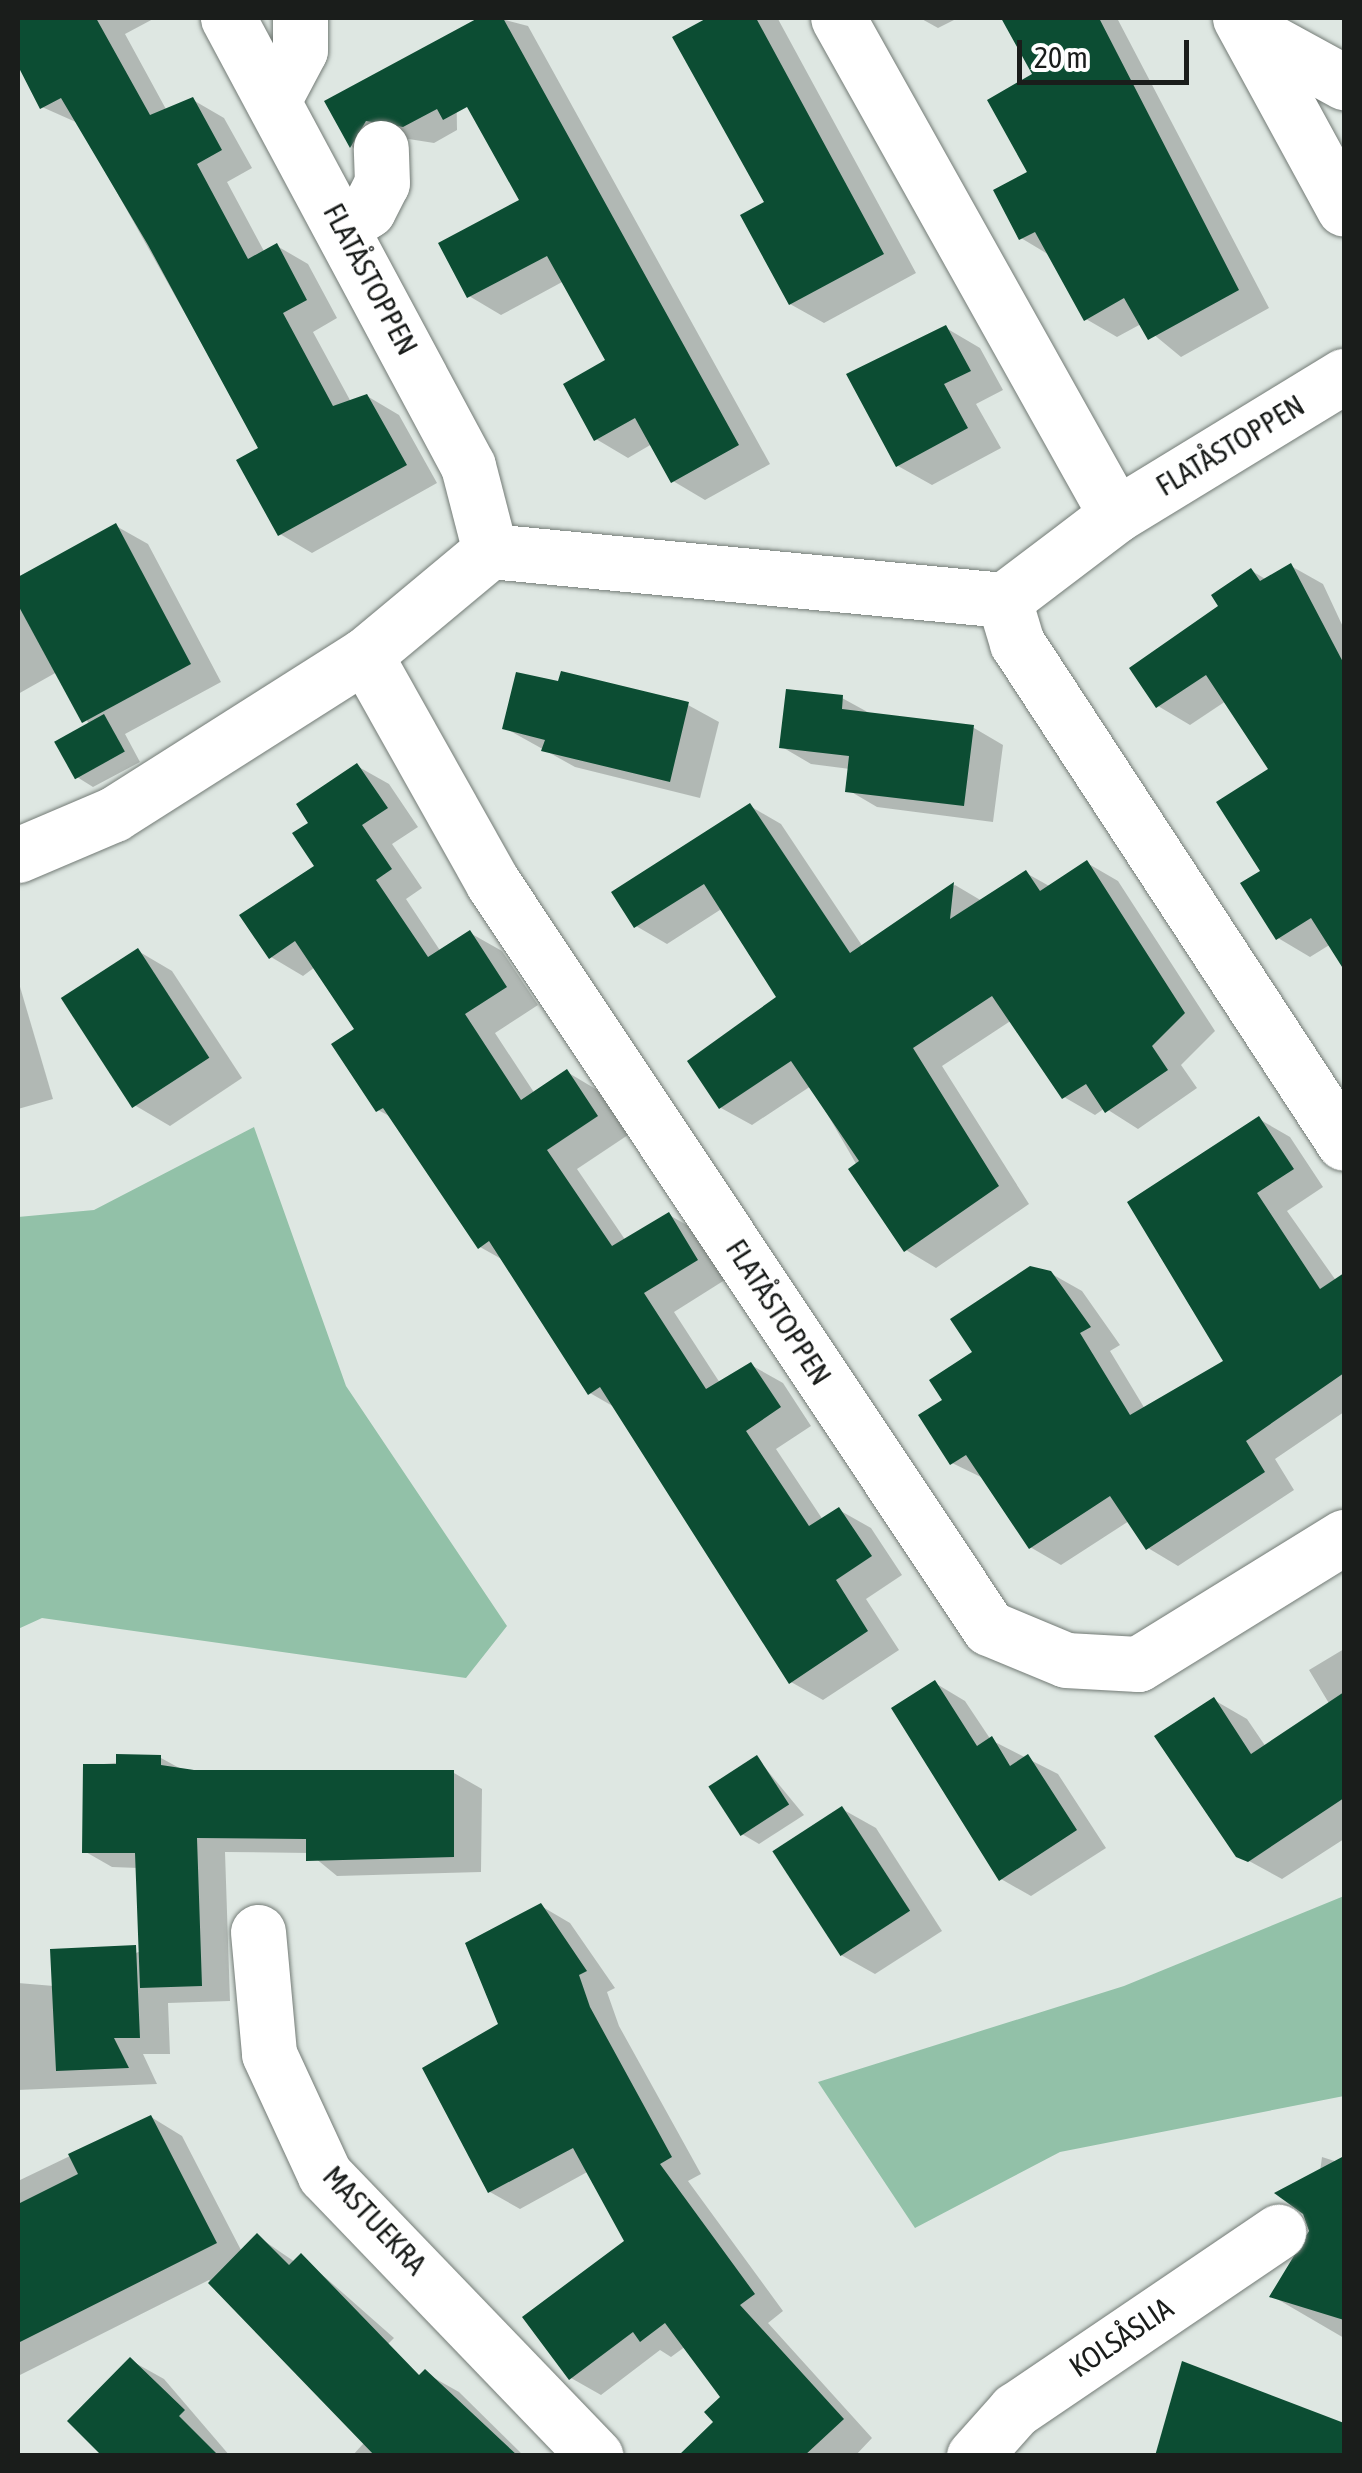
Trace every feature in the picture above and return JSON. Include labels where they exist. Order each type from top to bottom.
[{"type":"street","name":"FLATÅSTOPPEN","points":[[228,18],[344,226],[468,466],[490,551]]},
{"type":"street","points":[[274,99],[300,50],[300,18]]},
{"type":"street","points":[[838,18],[1116,515]]},
{"type":"street","points":[[1243,23],[1344,82]]},
{"type":"street","points":[[1243,23],[1344,209]]},
{"type":"street","points":[[344,226],[368,210],[382,183],[381,148]]},
{"type":"street","name":"FLATÅSTOPPEN","points":[[1004,600],[1116,515],[1344,376]]},
{"type":"street","points":[[18,856],[114,814],[365,655],[490,551],[1004,600],[1018,643],[1344,1143]]},
{"type":"street","name":"FLATÅSTOPPEN","points":[[365,655],[493,883],[989,1628],[1066,1660],[1138,1664],[1344,1537]]},
{"type":"street","name":"MASTUEKRA","points":[[258,1932],[269,2054],[325,2175],[594,2456]]},
{"type":"street","name":"KOLSÅSLIA","points":[[974,2456],[1015,2410],[1278,2232]]},
{"type":"green space","points":[[254,1127],[346,1386],[507,1626],[466,1678],[42,1618],[18,1629],[18,1217],[94,1210]]},
{"type":"green space","points":[[1344,1896],[1344,2096],[1060,2152],[915,2228],[818,2082],[1124,1986]]},
{"type":"building","points":[[18,18],[96,18],[150,115],[193,97],[222,150],[197,164],[248,259],[277,243],[307,300],[283,313],[333,406],[367,394],[407,465],[278,536],[236,460],[258,448],[148,245],[61,98],[40,109],[18,66]]},
{"type":"building","points":[[478,18],[503,18],[739,445],[671,483],[635,418],[594,441],[563,384],[605,360],[547,256],[467,298],[438,243],[519,200],[467,107],[443,120],[437,109],[403,127],[366,121],[350,148],[324,101]]},
{"type":"building","points":[[707,18],[756,18],[884,254],[789,305],[740,215],[764,202],[672,37]]},
{"type":"building","points":[[1001,18],[1099,18],[1239,290],[1148,340],[1124,298],[1084,321],[1035,232],[1019,240],[993,190],[1027,172],[987,100],[1032,74]]},
{"type":"building","points":[[946,325],[971,371],[944,384],[968,428],[896,467],[846,374]]},
{"type":"building","points":[[116,523],[191,664],[82,723],[18,605],[18,577]]},
{"type":"building","points":[[1291,563],[1344,664],[1344,970],[1311,918],[1276,940],[1240,883],[1260,871],[1216,802],[1268,769],[1206,675],[1156,708],[1129,668],[1218,606],[1211,595],[1251,568],[1260,581]]},
{"type":"building","points":[[561,671],[689,702],[670,782],[541,751],[545,740],[502,729],[516,672],[558,681]]},
{"type":"building","points":[[786,689],[843,695],[842,709],[974,725],[964,806],[845,792],[849,756],[779,748]]},
{"type":"building","points":[[104,714],[125,752],[75,779],[54,742]]},
{"type":"building","points":[[357,763],[388,808],[362,825],[392,869],[376,880],[428,957],[470,930],[507,987],[465,1014],[521,1100],[567,1069],[598,1116],[547,1150],[612,1246],[669,1212],[698,1260],[644,1293],[706,1389],[751,1362],[781,1407],[746,1431],[809,1526],[839,1507],[872,1556],[836,1580],[868,1631],[789,1684],[600,1387],[588,1395],[489,1241],[478,1249],[383,1108],[376,1112],[331,1044],[354,1029],[295,941],[269,959],[239,915],[314,866],[292,833],[308,823],[296,804]]},
{"type":"building","points":[[750,803],[850,953],[954,882],[950,919],[1026,870],[1040,891],[1087,860],[1185,1013],[1152,1046],[1168,1070],[1105,1113],[1086,1084],[1062,1099],[992,996],[913,1048],[999,1186],[904,1252],[848,1169],[859,1161],[791,1061],[719,1109],[687,1061],[776,997],[704,884],[634,928],[611,892]]},
{"type":"building","points":[[138,948],[209,1058],[132,1108],[61,998]]},
{"type":"building","points":[[1259,1116],[1294,1169],[1257,1193],[1320,1289],[1344,1273],[1344,1373],[1246,1441],[1265,1472],[1146,1550],[1110,1496],[1029,1549],[966,1455],[950,1465],[918,1415],[942,1400],[929,1380],[972,1352],[950,1319],[1030,1266],[1051,1271],[1091,1327],[1080,1333],[1130,1415],[1223,1361],[1127,1202]]},
{"type":"building","points":[[935,1680],[977,1746],[992,1736],[1010,1766],[1028,1754],[1077,1830],[999,1881],[891,1708]]},
{"type":"building","points":[[1344,1692],[1344,1798],[1248,1862],[1236,1857],[1154,1736],[1214,1697],[1251,1754]]},
{"type":"building","points":[[116,1754],[161,1755],[161,1765],[194,1770],[454,1770],[454,1857],[306,1861],[306,1839],[197,1838],[202,1986],[140,1988],[135,1853],[82,1853],[83,1764],[116,1764]]},
{"type":"building","points":[[757,1755],[789,1804],[740,1836],[708,1787]]},
{"type":"building","points":[[842,1806],[910,1911],[840,1956],[772,1851]]},
{"type":"building","points":[[541,1903],[587,1971],[579,1975],[590,2007],[672,2157],[660,2164],[755,2294],[740,2305],[844,2419],[804,2456],[678,2456],[713,2422],[704,2412],[720,2397],[665,2323],[640,2342],[633,2332],[569,2380],[522,2317],[624,2241],[573,2148],[488,2193],[422,2068],[498,2024],[465,1943]]},
{"type":"building","points":[[136,1945],[140,2038],[114,2038],[129,2068],[56,2071],[50,1949]]},
{"type":"building","points":[[151,2115],[217,2243],[18,2343],[18,2204],[78,2174],[68,2154]]},
{"type":"building","points":[[1344,2156],[1344,2320],[1269,2297],[1309,2231],[1303,2214],[1274,2193]]},
{"type":"building","points":[[257,2233],[289,2265],[301,2253],[419,2375],[425,2369],[518,2456],[375,2456],[208,2283]]},
{"type":"building","points":[[130,2357],[185,2410],[179,2416],[219,2456],[102,2456],[67,2421]]},
{"type":"building","points":[[1182,2361],[1344,2423],[1344,2456],[1155,2456]]}]
